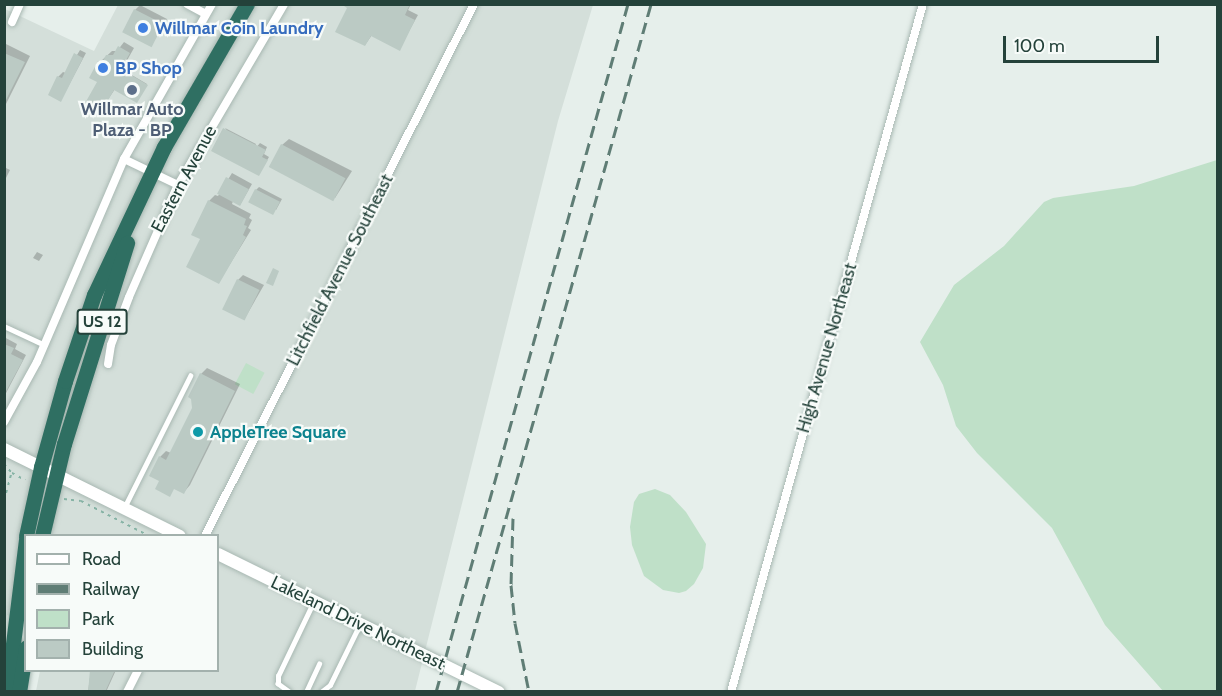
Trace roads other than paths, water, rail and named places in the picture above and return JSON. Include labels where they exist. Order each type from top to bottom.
[{"type":"highway","name":"US 12","points":[[27,534],[40,467],[86,316],[151,172],[247,4]]},
{"type":"highway","name":"US 12","points":[[42,534],[56,474],[111,292],[151,172]]},
{"type":"highway","name":"US 12","points":[[7,692],[24,554]]},
{"type":"highway","points":[[19,692],[24,661]]},
{"type":"main road","points":[[4,449],[176,534]]},
{"type":"main road","name":"Lakeland Drive Northeast","points":[[219,554],[499,692]]},
{"type":"street","points":[[12,22],[20,4]]},
{"type":"street","points":[[187,4],[206,14]]},
{"type":"street","points":[[4,422],[45,345],[124,159],[212,4]]},
{"type":"street","name":"Eastern Avenue","points":[[108,364],[111,345],[129,297],[178,185],[284,4]]},
{"type":"street","name":"Litchfield Avenue Southeast","points":[[207,534],[474,4]]},
{"type":"street","name":"High Avenue Northeast","points":[[730,692],[923,4]]},
{"type":"street","points":[[124,159],[178,185]]},
{"type":"street","points":[[127,692],[137,672]]},
{"type":"lane","points":[[4,326],[45,345]]},
{"type":"lane","points":[[124,508],[190,376]]},
{"type":"lane","points":[[289,692],[278,684],[278,676],[314,601]]},
{"type":"lane","points":[[321,692],[330,685],[361,624]]},
{"type":"lane","points":[[306,692],[319,664]]},
{"type":"railway","points":[[436,692],[628,4]]},
{"type":"railway","points":[[457,692],[651,4]]},
{"type":"railway","points":[[513,518],[511,585],[515,623],[529,692]]},
{"type":"place","name":"Willmar Coin Laundry","points":[[143,28]]},
{"type":"place","name":"BP Shop","points":[[103,68]]},
{"type":"place","name":"Willmar Auto Plaza - BP","points":[[132,90]]},
{"type":"place","name":"AppleTree Square","points":[[198,432]]}]
